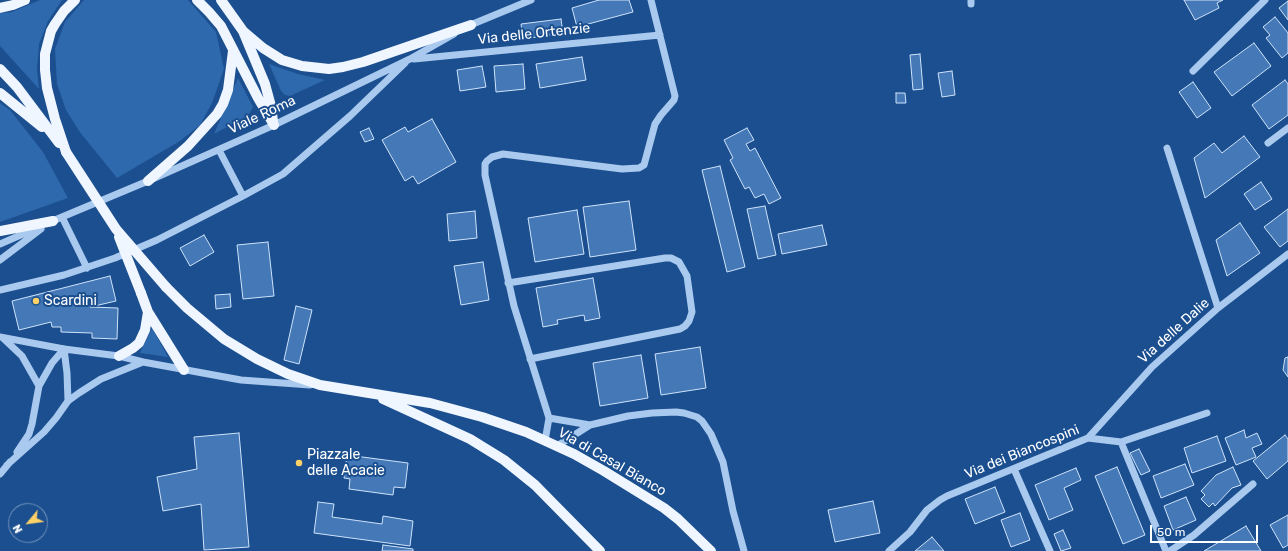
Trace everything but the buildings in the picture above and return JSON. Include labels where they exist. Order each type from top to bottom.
[{"type":"main road","points":[[0,8],[13,5],[24,0]]},
{"type":"main road","points":[[66,152],[47,88],[45,54],[51,31],[64,11],[75,0]]},
{"type":"main road","points":[[197,0],[216,19],[274,125]]},
{"type":"main road","points":[[221,0],[243,31],[268,94],[274,125]]},
{"type":"main road","points":[[243,31],[263,48],[282,60],[302,66],[329,69],[363,62],[472,25]]},
{"type":"main road","points":[[148,181],[188,146],[217,114],[223,104],[228,90],[234,51]]},
{"type":"main road","points":[[0,69],[17,87],[66,152],[116,230],[148,312],[184,370]]},
{"type":"main road","points":[[0,93],[55,137]]},
{"type":"main road","points":[[0,231],[58,219]]},
{"type":"main road","name":"Via di Casal Bianco","points":[[116,230],[166,287],[199,319],[238,348],[278,370],[320,385],[438,405],[526,432],[546,440],[590,463],[664,508],[678,519],[711,551]]},
{"type":"main road","points":[[119,356],[139,343],[145,330],[148,312]]},
{"type":"main road","name":"Via di Casal Bianco","points":[[368,393],[470,438],[504,460],[536,485],[600,551]]},
{"type":"street","name":"Viale Roma","points":[[0,244],[274,125],[410,59],[472,25],[531,0]]},
{"type":"street","points":[[546,440],[548,418],[508,283],[484,169],[487,161],[495,156],[503,154],[622,169],[642,167],[646,160],[655,124],[674,100],[675,96],[651,0]]},
{"type":"street","points":[[1193,71],[1265,0]]},
{"type":"street","name":"Via delle Ortenzie","points":[[410,59],[660,35]]},
{"type":"street","points":[[0,290],[87,268],[157,240],[284,174],[350,116],[410,59]]},
{"type":"street","points":[[1268,143],[1288,128]]},
{"type":"street","points":[[1167,148],[1218,308]]},
{"type":"street","points":[[219,150],[243,196]]},
{"type":"street","points":[[0,260],[58,219],[87,268]]},
{"type":"street","name":"Via delle Dalie","points":[[1088,438],[1152,367],[1218,308],[1288,254]]},
{"type":"street","points":[[508,283],[665,258],[671,258],[678,262],[687,276],[692,312],[689,321],[680,329],[530,359]]},
{"type":"street","points":[[2,338],[64,349],[119,356],[143,362],[241,380],[320,385]]},
{"type":"street","points":[[2,338],[22,356],[40,386]]},
{"type":"street","points":[[0,474],[19,450],[28,434],[34,418],[40,386],[52,363],[64,349]]},
{"type":"street","points":[[64,349],[68,401]]},
{"type":"street","points":[[7,465],[48,428],[68,401],[101,379],[143,362]]},
{"type":"street","points":[[557,446],[590,425],[628,416],[652,413],[684,413],[697,417],[702,421],[711,434],[723,462],[733,511],[744,551]]},
{"type":"street","name":"Via dei Biancospini","points":[[889,551],[903,539],[927,510],[935,504],[960,491],[1088,438],[1121,442],[1207,413]]},
{"type":"street","points":[[548,418],[590,425]]},
{"type":"street","points":[[1121,442],[1166,551]]},
{"type":"street","points":[[1014,469],[1050,551]]},
{"type":"street","points":[[1170,551],[1194,535],[1252,484]]},
{"type":"shaded area","points":[[40,0],[62,0],[48,21],[39,44],[37,69],[39,89],[0,46],[0,13],[12,12]]},
{"type":"shaded area","points":[[84,0],[188,0],[216,32],[224,69],[212,103],[200,125],[180,141],[117,178],[79,131],[66,110],[57,84],[55,49],[65,22]]},
{"type":"shaded area","points":[[269,64],[298,74],[325,80],[290,96],[285,95],[281,91]]},
{"type":"shaded area","points":[[238,78],[253,107],[248,116],[214,134]]},
{"type":"shaded area","points":[[0,103],[10,110],[43,152],[68,198],[0,222]]},
{"type":"shaded area","points":[[152,328],[168,357],[140,353]]},
{"type":"place","name":"Scardini","points":[[36,301]]},
{"type":"place","name":"Piazzale delle Acacie","points":[[299,463]]}]
